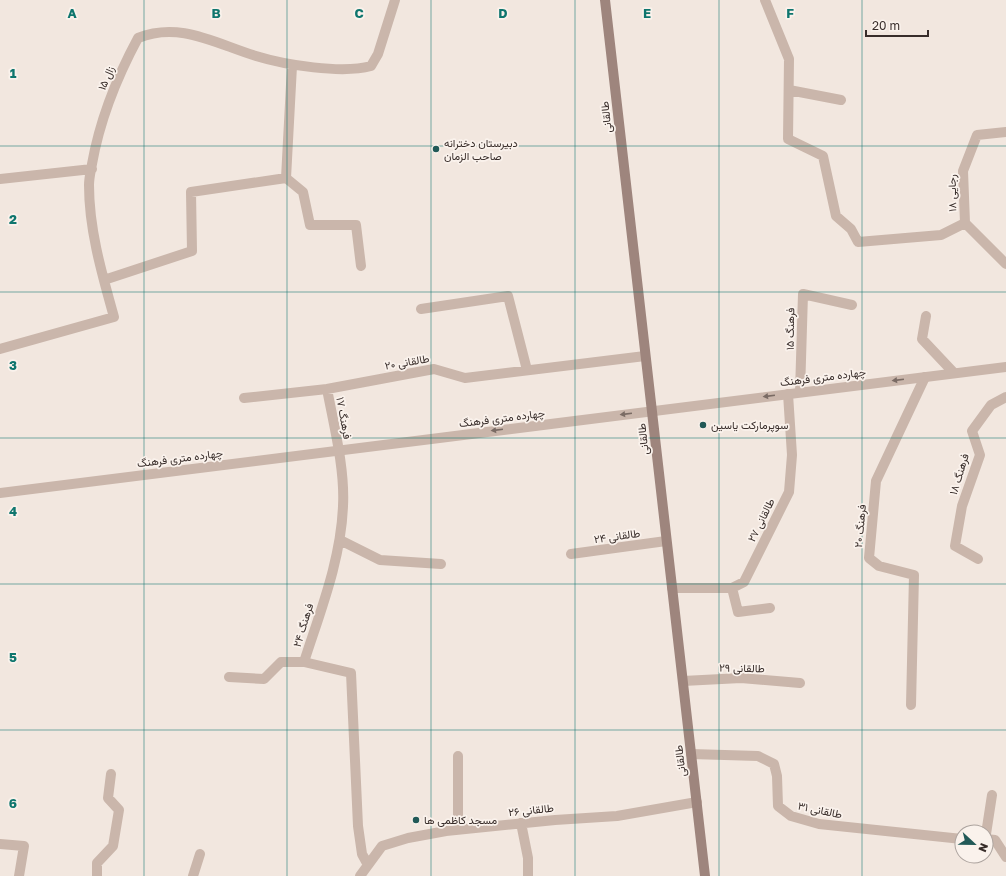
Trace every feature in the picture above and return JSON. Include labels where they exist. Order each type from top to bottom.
[{"type":"main road","name":"طالقانی","points":[[605,0],[705,876]]},
{"type":"street","name":"زال ۱۵","points":[[0,349],[114,317],[95,244],[89,184],[94,152],[108,103],[138,38],[153,32],[172,32],[192,35],[224,43],[255,56],[292,66],[360,69],[371,66],[378,54],[395,0]]},
{"type":"street","points":[[765,0],[789,59],[788,139],[823,156],[836,216],[851,229],[858,242],[941,235],[965,223]]},
{"type":"street","points":[[286,178],[292,66]]},
{"type":"street","points":[[789,90],[841,100]]},
{"type":"street","name":"رجایی ۱۸","points":[[1006,132],[977,136],[963,170],[965,223],[1006,264]]},
{"type":"street","points":[[0,179],[92,169]]},
{"type":"street","points":[[104,280],[192,251],[190,192],[286,178],[303,192],[310,225],[356,225],[361,266]]},
{"type":"street","name":"فرهنگ ۱۵","points":[[800,392],[802,294],[852,304]]},
{"type":"street","points":[[421,309],[508,296],[527,370]]},
{"type":"street","points":[[926,316],[922,339],[954,373]]},
{"type":"street","name":"طالقانی ۲۰","points":[[244,398],[327,389],[434,369],[465,378],[646,356]]},
{"type":"street","name":"چهارده متری فرهنگ","points":[[0,492],[1006,366]]},
{"type":"street","name":"فرهنگ ۲۰","points":[[911,705],[914,575],[879,566],[869,558],[876,481],[926,377]]},
{"type":"street","name":"فرهنگ ۱۷","points":[[327,389],[338,450]]},
{"type":"street","name":"طالقانی ۲۷","points":[[732,588],[744,582],[789,492],[792,455],[788,394]]},
{"type":"street","name":"فرهنگ ۱۸","points":[[978,559],[955,546],[962,506],[980,455],[972,431],[991,405],[1006,397]]},
{"type":"street","name":"فرهنگ ۲۴","points":[[338,450],[344,506],[340,540],[304,662],[351,673],[358,826],[362,854],[368,865]]},
{"type":"street","points":[[340,540],[380,560],[441,564]]},
{"type":"street","name":"طالقانی ۲۴","points":[[571,554],[666,541]]},
{"type":"street","points":[[672,588],[732,588],[738,612],[770,608]]},
{"type":"street","points":[[229,677],[264,679],[281,662],[304,662]]},
{"type":"street","name":"طالقانی ۲۹","points":[[683,681],[741,678],[800,683]]},
{"type":"street","name":"طالقانی ۳۱","points":[[691,754],[758,756],[774,764],[777,776],[778,806],[790,816],[819,824],[954,838]]},
{"type":"street","points":[[458,756],[458,830]]},
{"type":"street","points":[[97,876],[97,863],[112,846],[119,810],[108,798],[111,774]]},
{"type":"street","points":[[988,824],[992,795]]},
{"type":"street","name":"طالقانی ۲۶","points":[[360,876],[382,846],[408,838],[458,830],[521,823],[617,816],[697,802]]},
{"type":"street","points":[[521,823],[528,858],[528,876]]},
{"type":"street","points":[[994,840],[1006,856]]},
{"type":"street","points":[[0,844],[24,846],[19,876]]},
{"type":"street","points":[[193,876],[200,854]]},
{"type":"place","name":"دبیرستان دخترانه صاحب الزمان","points":[[436,149]]},
{"type":"place","name":"سوپرمارکت یاسین","points":[[703,425]]},
{"type":"place","name":"مسجد کاظمی ها","points":[[416,820]]}]
